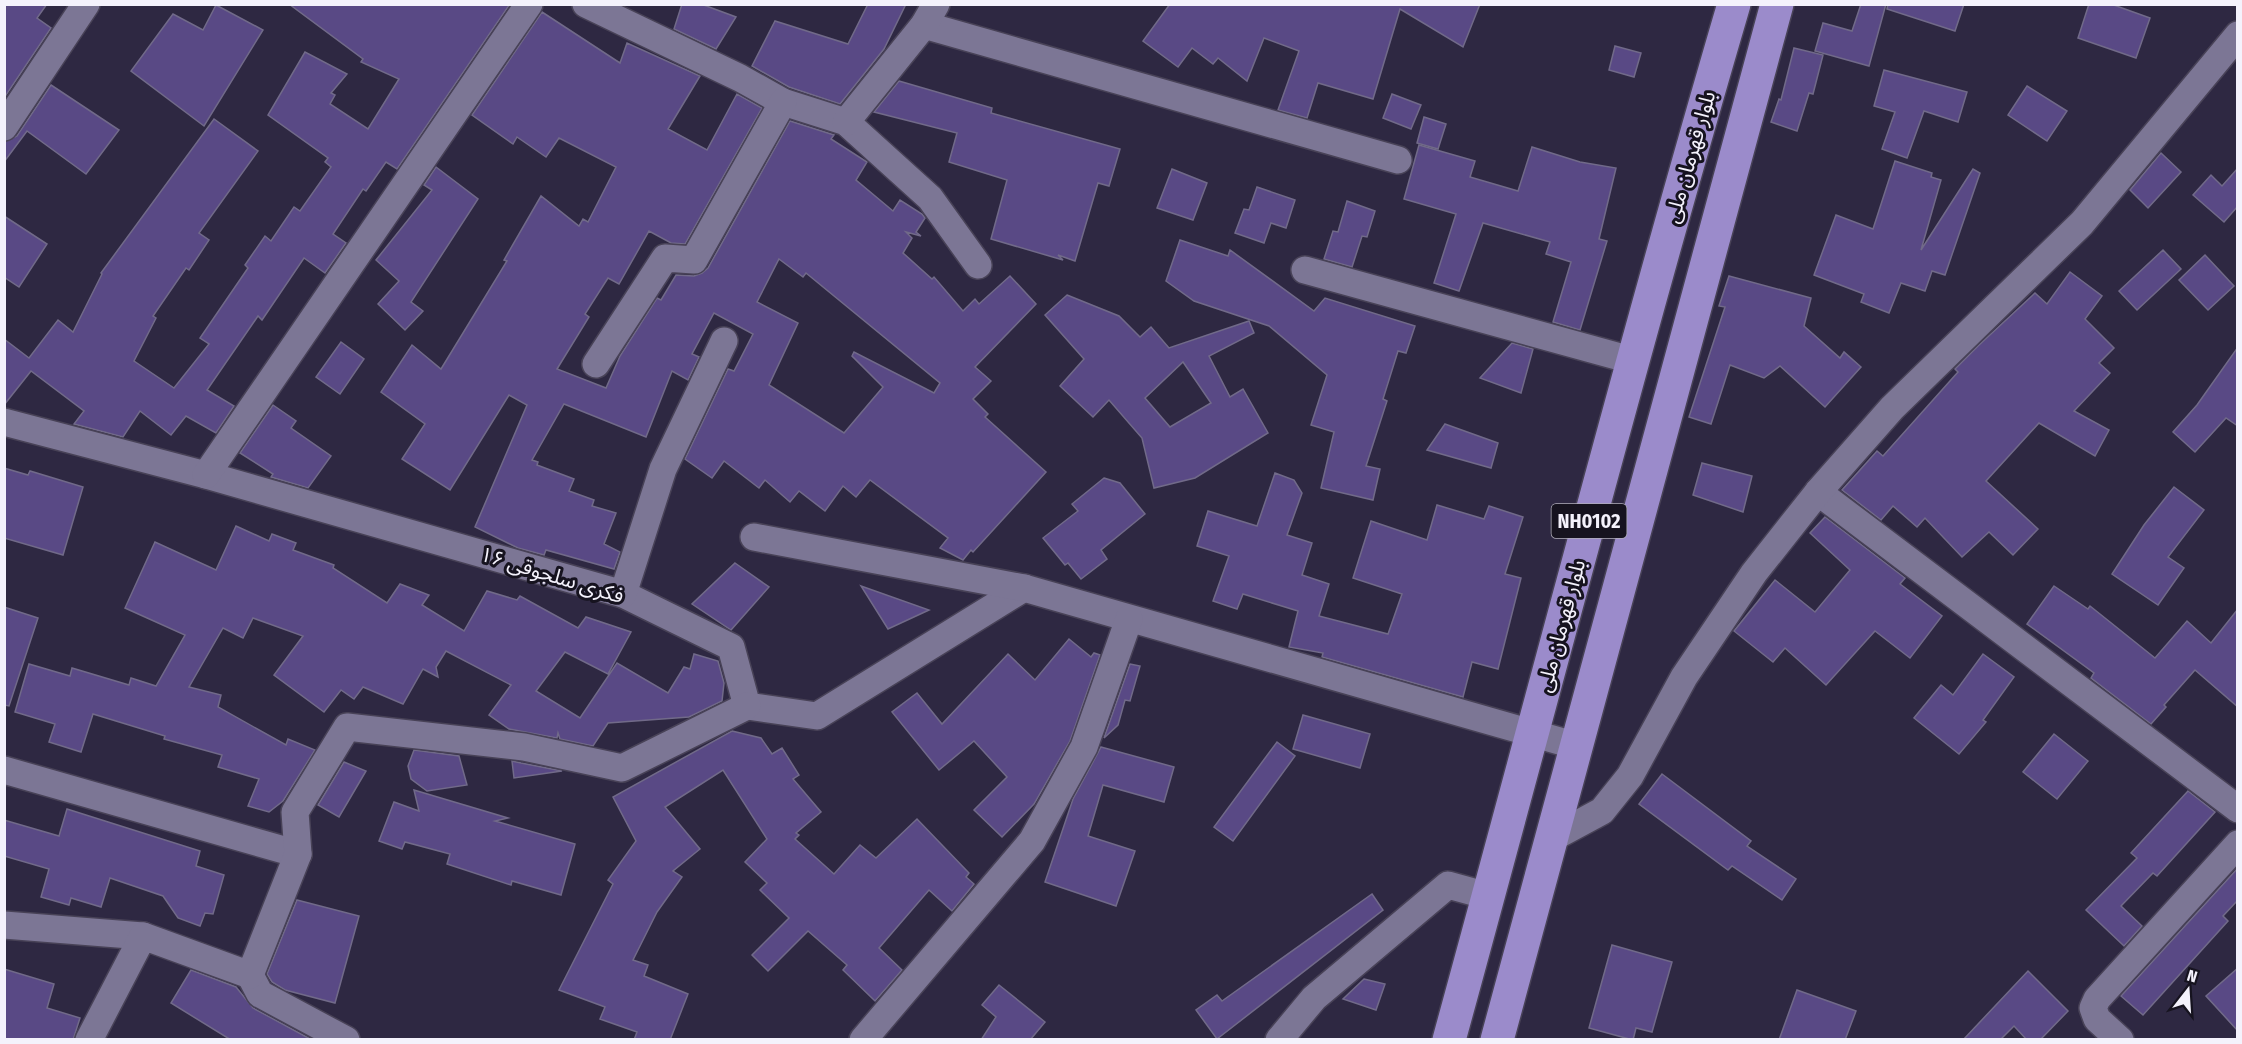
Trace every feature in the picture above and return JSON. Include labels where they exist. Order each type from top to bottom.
[{"type":"highway","name":"بلوار قهرمان ملی","points":[[1449,1040],[1533,735],[1631,360],[1734,4]]},
{"type":"highway","name":"بلوار قهرمان ملی","points":[[1497,1040],[1777,4]]},
{"type":"street","points":[[4,127],[86,4]]},
{"type":"street","points":[[206,475],[529,4]]},
{"type":"street","points":[[586,4],[740,78],[783,102],[846,122],[930,198],[978,265]]},
{"type":"street","points":[[846,122],[930,15],[1398,160]]},
{"type":"street","points":[[1552,838],[1602,811],[1630,776],[1684,677],[1754,573],[1818,492],[1892,408],[2082,223],[2238,35]]},
{"type":"street","points":[[596,364],[665,258],[694,260],[783,102]]},
{"type":"street","points":[[1305,270],[1631,360]]},
{"type":"street","points":[[623,594],[663,469],[724,341]]},
{"type":"street","name":"فکری سلجوقی ۱۶","points":[[4,422],[206,475],[623,594],[731,647],[747,706]]},
{"type":"street","points":[[1818,492],[2238,809]]},
{"type":"street","points":[[754,537],[1024,588],[1577,746]]},
{"type":"street","points":[[250,975],[298,855],[295,812],[347,727],[524,747],[622,768],[747,706],[817,716],[1024,588]]},
{"type":"street","points":[[863,1040],[1032,841],[1084,747],[1129,619]]},
{"type":"street","points":[[4,770],[298,855]]},
{"type":"street","points":[[2120,1040],[2097,1019],[2093,1008],[2097,999],[2238,844]]},
{"type":"street","points":[[1279,1040],[1314,998],[1448,885],[1488,896]]},
{"type":"street","points":[[4,925],[143,936],[250,975],[260,994],[346,1040]]},
{"type":"street","points":[[89,1040],[143,936]]},
{"type":"building","points":[[4,4],[47,4],[37,18],[51,28],[4,98]]},
{"type":"building","points":[[289,4],[510,4],[397,169],[386,162],[366,191],[363,189],[333,234],[346,243],[325,273],[304,258],[262,320],[258,316],[207,390],[234,406],[216,433],[186,416],[171,435],[140,411],[123,437],[74,424],[84,411],[31,371],[4,405],[4,339],[29,358],[58,320],[73,332],[101,273],[214,119],[258,151],[199,233],[209,240],[189,270],[186,268],[153,316],[156,318],[134,361],[174,388],[209,344],[200,338],[248,268],[245,265],[265,236],[271,241],[294,207],[300,211],[331,167],[325,162],[328,158],[268,115],[305,52],[347,74],[331,93],[335,95],[330,104],[368,129],[399,79],[361,62],[363,59]]},
{"type":"building","points":[[682,4],[701,4],[736,17],[716,49],[674,29]]},
{"type":"building","points":[[868,4],[906,4],[884,49],[840,104],[789,87],[752,66],[775,21],[848,44]]},
{"type":"building","points":[[1170,4],[1480,4],[1463,47],[1400,9],[1373,99],[1318,83],[1307,118],[1278,110],[1299,51],[1264,38],[1247,81],[1218,58],[1213,64],[1192,48],[1178,67],[1143,41]]},
{"type":"building","points":[[1861,4],[1886,4],[1869,66],[1815,51],[1823,23],[1852,31]]},
{"type":"building","points":[[1888,4],[1964,4],[1955,31],[1887,9]]},
{"type":"building","points":[[2089,4],[2111,4],[2150,18],[2136,58],[2078,38]]},
{"type":"building","points":[[216,5],[263,30],[204,126],[131,71],[173,14],[203,30]]},
{"type":"building","points":[[542,12],[620,63],[627,43],[700,76],[668,129],[707,150],[737,94],[762,108],[685,244],[671,243],[649,231],[619,284],[608,278],[585,314],[589,317],[557,369],[606,388],[620,356],[657,298],[661,300],[676,275],[694,276],[708,268],[790,121],[834,135],[831,139],[867,162],[856,180],[893,211],[900,200],[925,218],[916,232],[921,236],[906,232],[912,238],[903,253],[932,279],[934,277],[963,311],[975,299],[979,304],[1010,276],[1036,304],[975,367],[991,381],[973,399],[988,414],[985,417],[1046,472],[963,560],[940,548],[948,538],[870,480],[856,497],[843,486],[825,511],[799,491],[790,502],[765,480],[759,488],[724,461],[712,478],[685,459],[728,369],[734,371],[753,334],[714,313],[692,354],[699,357],[688,380],[672,371],[646,437],[564,404],[532,460],[538,462],[537,465],[574,479],[569,491],[594,500],[592,506],[616,513],[604,544],[620,552],[614,569],[546,550],[544,555],[518,548],[475,527],[527,405],[509,395],[450,490],[402,459],[425,424],[381,392],[412,345],[441,369],[507,261],[504,260],[541,196],[579,226],[583,219],[588,222],[616,167],[559,138],[546,157],[517,137],[513,144],[472,115]],"holes":[[[779,259],[803,277],[806,273],[940,383],[934,393],[854,352],[852,356],[883,387],[844,433],[769,385],[798,323],[757,302]]]},
{"type":"building","points":[[1615,46],[1641,53],[1634,77],[1609,70]]},
{"type":"building","points":[[1794,48],[1823,55],[1813,94],[1809,93],[1797,131],[1771,122],[1779,99],[1781,100]]},
{"type":"building","points":[[1884,70],[1967,92],[1958,122],[1924,111],[1907,158],[1882,149],[1895,112],[1874,106]]},
{"type":"building","points":[[899,81],[992,108],[991,113],[1120,149],[1109,186],[1098,183],[1075,261],[1058,255],[1063,260],[991,239],[1007,180],[949,162],[957,133],[874,112]]},
{"type":"building","points":[[51,85],[119,130],[86,174],[27,131],[4,162],[4,142],[17,136]]},
{"type":"building","points":[[2027,86],[2067,111],[2047,141],[2008,115]]},
{"type":"building","points":[[1392,94],[1421,105],[1411,129],[1383,118]]},
{"type":"building","points":[[1424,117],[1446,124],[1438,149],[1417,143]]},
{"type":"building","points":[[1419,145],[1475,161],[1470,177],[1518,191],[1532,147],[1580,162],[1616,168],[1599,239],[1607,241],[1580,330],[1553,322],[1571,262],[1546,254],[1550,242],[1483,223],[1459,291],[1434,283],[1456,214],[1404,199]]},
{"type":"building","points":[[2161,153],[2181,172],[2148,208],[2130,190]]},
{"type":"building","points":[[1895,161],[1932,173],[1931,177],[1941,180],[1921,250],[1973,169],[1980,173],[1945,275],[1932,271],[1925,291],[1901,283],[1889,313],[1861,302],[1864,294],[1814,275],[1836,215],[1873,229]]},
{"type":"building","points":[[436,167],[478,199],[411,302],[423,311],[405,330],[378,304],[399,281],[376,260],[432,190],[424,185]]},
{"type":"building","points":[[2238,168],[2238,206],[2224,222],[2193,195],[2211,175],[2222,186]]},
{"type":"building","points":[[1172,169],[1207,183],[1193,220],[1157,208]]},
{"type":"building","points":[[1257,187],[1295,200],[1286,228],[1271,223],[1264,243],[1235,233],[1244,209],[1249,210]]},
{"type":"building","points":[[1347,201],[1375,211],[1367,237],[1362,236],[1352,267],[1324,259],[1333,231],[1338,232]]},
{"type":"building","points":[[4,216],[47,244],[19,287],[4,277]]},
{"type":"building","points":[[1180,240],[1228,256],[1230,250],[1314,311],[1325,298],[1415,326],[1406,353],[1398,351],[1383,399],[1387,401],[1366,466],[1380,469],[1373,500],[1321,488],[1334,432],[1311,425],[1327,375],[1269,326],[1194,301],[1166,281]]},
{"type":"building","points":[[2163,250],[2181,269],[2137,310],[2119,291]]},
{"type":"building","points":[[2205,255],[2234,286],[2208,310],[2179,280]]},
{"type":"building","points":[[2070,272],[2102,296],[2085,319],[2114,348],[2099,363],[2110,373],[2074,411],[2109,430],[2095,456],[2039,423],[1986,481],[2038,529],[2013,555],[1989,532],[1962,557],[1925,518],[1917,527],[1893,506],[1881,520],[1842,490],[1877,451],[1883,456],[1958,372],[1955,369],[1978,346],[2035,293],[2047,304]]},
{"type":"building","points":[[1729,276],[1811,298],[1804,326],[1840,358],[1844,352],[1861,367],[1825,407],[1780,366],[1764,378],[1730,365],[1711,424],[1689,417],[1725,307],[1719,306]]},
{"type":"building","points":[[1067,295],[1119,316],[1140,337],[1151,327],[1169,348],[1249,321],[1254,333],[1209,356],[1230,397],[1243,389],[1268,433],[1195,478],[1154,488],[1142,438],[1109,400],[1093,417],[1060,386],[1084,359],[1045,315]],"holes":[[[1183,362],[1211,403],[1170,427],[1145,398]]]},
{"type":"building","points":[[341,342],[364,359],[340,394],[316,377]]},
{"type":"building","points":[[1512,343],[1533,349],[1521,393],[1480,378]]},
{"type":"building","points":[[2238,347],[2238,426],[2226,418],[2195,452],[2173,432],[2197,405]]},
{"type":"building","points":[[273,405],[296,421],[291,428],[331,456],[308,488],[271,477],[273,474],[240,453]]},
{"type":"building","points":[[1445,424],[1498,443],[1491,468],[1427,450]]},
{"type":"building","points":[[1702,463],[1752,476],[1743,512],[1693,495]]},
{"type":"building","points":[[4,468],[28,475],[30,471],[83,487],[63,555],[4,538]]},
{"type":"building","points":[[1275,473],[1294,480],[1302,493],[1287,535],[1312,543],[1302,575],[1329,584],[1319,616],[1388,634],[1402,594],[1353,578],[1371,521],[1427,540],[1437,505],[1484,519],[1489,506],[1523,517],[1505,574],[1521,578],[1498,669],[1472,662],[1463,697],[1322,657],[1323,653],[1289,647],[1298,611],[1243,594],[1237,609],[1213,601],[1229,556],[1197,546],[1208,511],[1257,526]]},
{"type":"building","points":[[1104,478],[1120,483],[1145,514],[1101,550],[1107,559],[1081,579],[1068,563],[1065,565],[1043,538],[1078,511],[1072,504]]},
{"type":"building","points":[[2174,487],[2204,510],[2168,557],[2184,568],[2158,605],[2112,574],[2144,525]]},
{"type":"building","points":[[1825,517],[1905,578],[1900,584],[1942,616],[1910,658],[1875,631],[1826,685],[1785,648],[1773,662],[1734,631],[1775,580],[1815,612],[1850,570],[1810,533]]},
{"type":"building","points":[[236,526],[269,541],[272,534],[296,543],[293,550],[334,565],[333,568],[387,603],[400,584],[429,595],[422,605],[464,631],[487,591],[517,600],[520,596],[578,628],[586,617],[631,632],[608,674],[565,652],[536,691],[580,718],[617,663],[668,693],[684,667],[690,669],[694,654],[718,661],[724,683],[722,701],[689,717],[608,723],[593,746],[560,739],[558,733],[557,738],[509,729],[489,715],[511,685],[446,651],[436,667],[438,677],[423,669],[403,704],[363,687],[354,699],[341,690],[324,712],[274,675],[303,636],[253,618],[243,638],[223,628],[189,687],[221,695],[218,707],[286,745],[288,739],[315,750],[283,801],[269,812],[248,806],[259,779],[218,767],[222,755],[164,739],[165,736],[93,714],[81,752],[49,742],[55,724],[15,712],[29,664],[70,676],[72,668],[129,685],[131,678],[156,686],[185,635],[125,608],[155,542],[216,570]]},
{"type":"building","points":[[735,563],[769,587],[731,630],[692,604]]},
{"type":"building","points":[[861,586],[929,610],[888,629]]},
{"type":"building","points":[[2054,586],[2088,609],[2090,606],[2155,658],[2187,621],[2211,643],[2238,609],[2238,707],[2195,670],[2164,705],[2166,707],[2151,724],[2091,678],[2094,673],[2027,624]]},
{"type":"building","points":[[4,607],[38,618],[9,706],[4,705]]},
{"type":"building","points":[[1069,639],[1091,657],[1094,653],[1100,655],[1070,741],[1034,804],[1002,837],[974,810],[1007,777],[974,741],[939,770],[892,712],[917,693],[942,724],[1008,654],[1035,680]]},
{"type":"building","points":[[1983,654],[2014,677],[1983,720],[1986,722],[1959,754],[1914,718],[1941,685],[1953,695]]},
{"type":"building","points":[[1130,664],[1140,666],[1130,701],[1125,700],[1118,725],[1104,738]]},
{"type":"building","points":[[1303,715],[1370,734],[1360,768],[1293,749]]},
{"type":"building","points":[[732,731],[761,738],[772,754],[782,748],[799,775],[793,779],[821,812],[796,833],[799,835],[795,839],[834,874],[860,845],[876,858],[917,819],[969,873],[966,877],[974,884],[952,911],[929,890],[879,948],[902,970],[875,1001],[843,970],[847,965],[808,931],[768,971],[752,955],[789,918],[760,890],[767,883],[745,862],[767,839],[723,770],[665,807],[700,849],[673,871],[682,877],[657,912],[633,960],[648,965],[644,976],[688,994],[670,1040],[634,1040],[637,1032],[600,1019],[605,1007],[559,990],[613,884],[608,880],[636,841],[613,797]]},
{"type":"building","points":[[2054,734],[2088,761],[2057,799],[2023,772]]},
{"type":"building","points":[[1277,742],[1295,756],[1233,841],[1214,827]]},
{"type":"building","points":[[1101,747],[1174,767],[1164,802],[1103,785],[1088,836],[1135,851],[1116,906],[1045,882],[1073,799]]},
{"type":"building","points":[[414,750],[459,756],[467,785],[427,791],[411,779],[408,766]]},
{"type":"building","points":[[512,761],[521,763],[562,771],[514,778]]},
{"type":"building","points":[[344,762],[366,771],[339,817],[318,805]]},
{"type":"building","points":[[1662,774],[1751,841],[1747,846],[1796,879],[1782,900],[1732,866],[1728,870],[1639,804]]},
{"type":"building","points":[[414,790],[508,818],[495,821],[575,844],[561,895],[512,881],[511,885],[447,864],[450,854],[405,842],[402,849],[379,841],[394,802],[419,811]]},
{"type":"building","points":[[2188,791],[2215,812],[2157,876],[2153,873],[2121,906],[2142,926],[2124,946],[2086,910],[2137,858],[2131,853]]},
{"type":"building","points":[[67,809],[200,851],[196,866],[224,875],[213,914],[205,913],[200,926],[178,918],[163,896],[110,878],[101,907],[71,898],[69,905],[41,897],[49,869],[4,856],[4,820],[59,836]]},
{"type":"building","points":[[2238,868],[2238,900],[2223,916],[2228,921],[2143,1015],[2121,996]]},
{"type":"building","points":[[1372,894],[1383,910],[1217,1039],[1196,1010],[1217,995],[1222,1001]]},
{"type":"building","points":[[297,900],[359,916],[335,1003],[285,990],[272,982],[267,974]]},
{"type":"building","points":[[1612,945],[1672,962],[1652,1032],[1636,1028],[1633,1040],[1589,1028]]},
{"type":"building","points":[[2238,968],[2238,1031],[2206,996]]},
{"type":"building","points":[[4,969],[54,984],[47,1008],[80,1018],[73,1040],[4,1040]]},
{"type":"building","points":[[191,970],[236,987],[253,1008],[312,1040],[231,1040],[171,1003]]},
{"type":"building","points":[[2028,971],[2068,1011],[2040,1040],[2027,1040],[2014,1026],[2000,1040],[1963,1040]]},
{"type":"building","points":[[1364,979],[1385,984],[1376,1010],[1343,999]]},
{"type":"building","points":[[999,985],[1045,1022],[1030,1040],[981,1040],[996,1017],[982,1005]]},
{"type":"building","points":[[1797,990],[1856,1011],[1845,1040],[1779,1040]]}]
